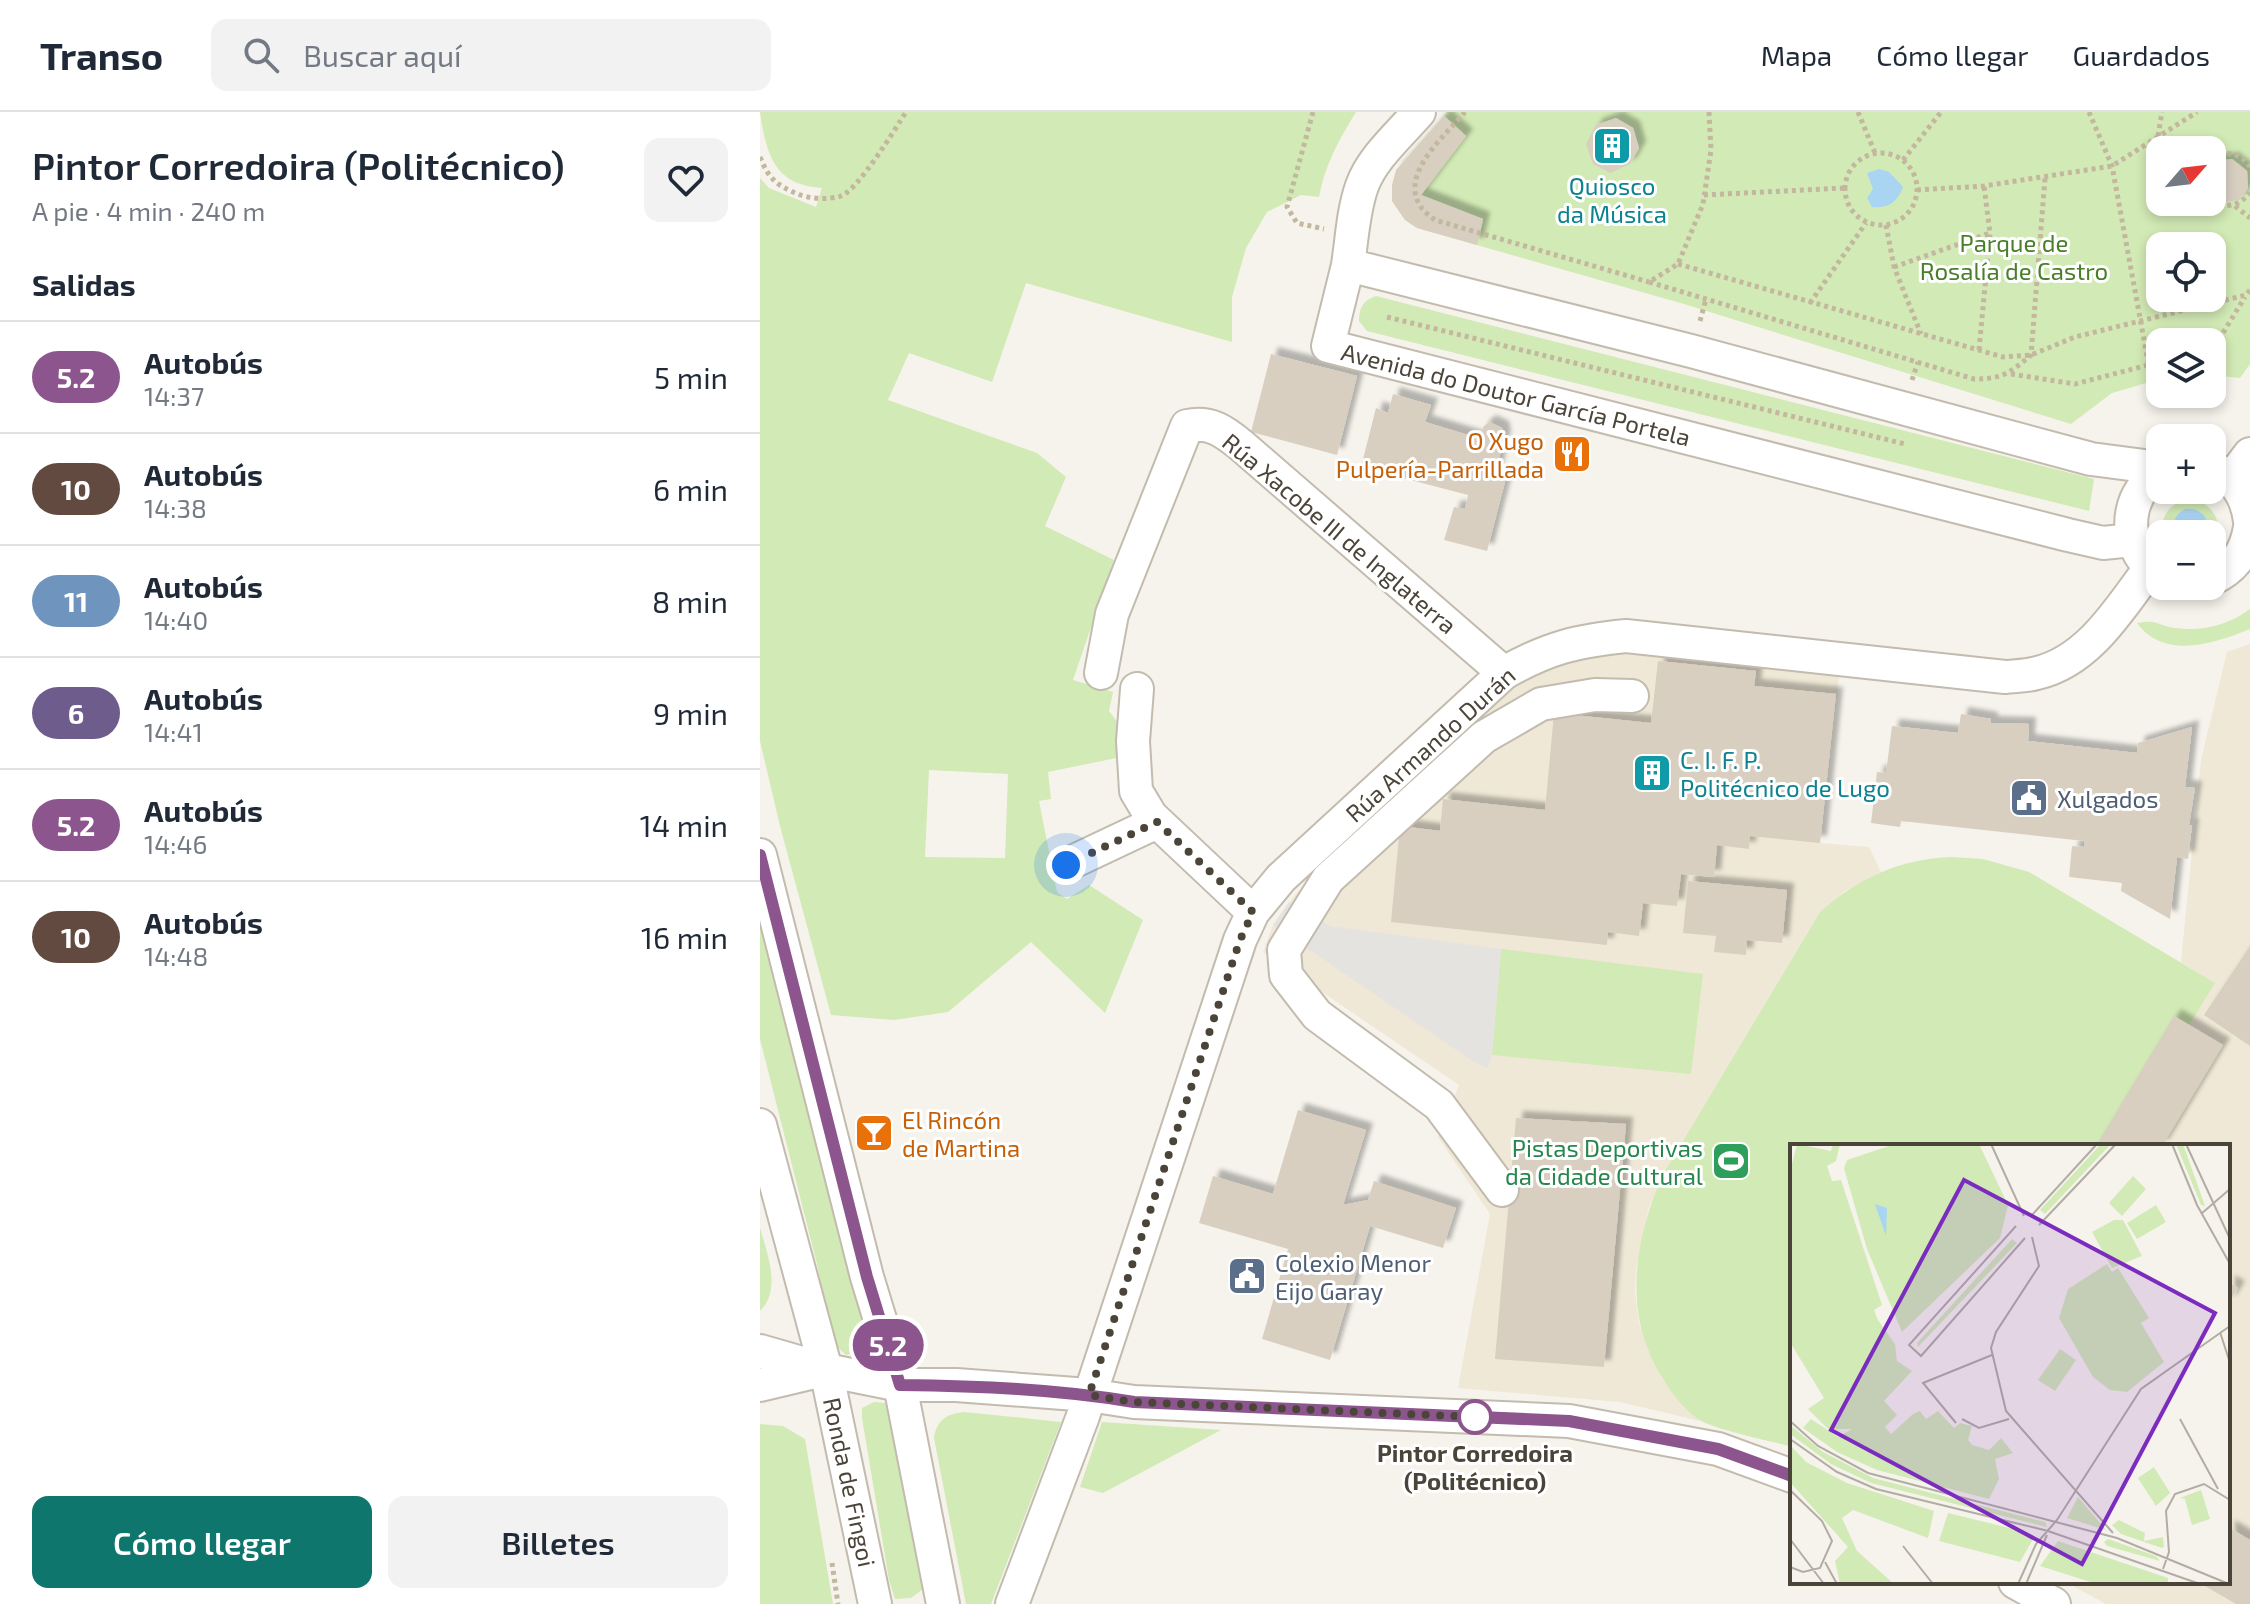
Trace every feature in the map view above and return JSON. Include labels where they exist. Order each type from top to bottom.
[{"type":"street","points":[[1419,112],[1374,165],[1363,183],[1350,250],[1691,351],[2091,459],[2146,468]]},
{"type":"street","name":"Avenida do Doutor García Portela","points":[[1350,250],[1328,346],[2068,535],[2103,543],[2132,540]]},
{"type":"street","name":"Rúa Xacobe III de Inglaterra","points":[[1101,673],[1112,614],[1187,426],[1204,422],[1226,433],[1242,446],[1504,673]]},
{"type":"street","points":[[2229,577],[2243,551],[2250,517],[2231,467]]},
{"type":"street","points":[[2146,484],[2133,506],[2130,523],[2132,540],[2146,559]]},
{"type":"street","name":"Rúa Armando Durán","points":[[1012,1604],[1089,1395],[1240,940],[1253,912],[1281,878],[1504,673],[1537,654],[1581,640],[1626,636],[2005,677],[2038,673],[2070,659],[2101,633],[2146,581]]},
{"type":"street","points":[[1137,689],[1133,741],[1136,791],[1157,822],[1253,912]]},
{"type":"street","points":[[1502,1190],[1439,1105],[1317,1015],[1286,975],[1284,950],[1328,879],[1484,737],[1541,704],[1595,695],[1632,696]]},
{"type":"street","points":[[1066,865],[1157,822]]},
{"type":"street","points":[[760,855],[867,1277],[900,1385],[943,1604]]},
{"type":"street","points":[[760,1125],[826,1370]]},
{"type":"street","points":[[760,1351],[826,1370]]},
{"type":"street","points":[[760,1385],[826,1370]]},
{"type":"street","name":"Ronda de Fingoi","points":[[875,1604],[826,1370],[900,1385],[956,1385],[1089,1395],[1134,1402],[1569,1421],[1718,1449],[1790,1475]]},
{"type":"street","points":[[2019,1584],[2054,1604]]},
{"type":"path","points":[[760,157],[769,178],[789,190],[808,198],[842,196],[854,187],[906,112]]},
{"type":"path","points":[[1313,112],[1287,207],[1297,223],[1350,250]]},
{"type":"path","points":[[1465,112],[1421,165],[1414,184],[1420,206],[1435,220],[1974,379],[1993,379],[2010,374],[2075,384],[2146,367]]},
{"type":"path","points":[[1649,282],[1678,264],[1703,204],[1711,150],[1709,112]]},
{"type":"path","points":[[1858,112],[1875,153]]},
{"type":"path","points":[[1903,160],[1941,112]]},
{"type":"path","points":[[2089,112],[2112,166],[2146,351]]},
{"type":"path","points":[[2158,136],[2162,112]]},
{"type":"path","points":[[2160,136],[2197,112]]},
{"type":"path","points":[[1917,190],[1984,186],[2112,166],[2146,145]]},
{"type":"path","points":[[1875,153],[1894,155],[1903,160],[1916,178],[1916,200],[1904,217],[1886,225],[1866,223],[1850,208],[1844,188],[1850,168],[1865,156],[1875,153]]},
{"type":"path","points":[[2226,153],[2233,153],[2249,163]]},
{"type":"path","points":[[2010,374],[2031,355],[2045,178]]},
{"type":"path","points":[[1979,350],[1990,233],[1984,186]]},
{"type":"path","points":[[1704,195],[1844,188]]},
{"type":"path","points":[[2226,206],[2242,202],[2250,192]]},
{"type":"path","points":[[2234,205],[2250,218]]},
{"type":"path","points":[[1810,303],[1866,223]]},
{"type":"path","points":[[1886,225],[1894,267],[1921,334]]},
{"type":"path","points":[[1894,267],[1990,233]]},
{"type":"path","points":[[1678,264],[2003,357],[2031,355],[2075,337],[2248,293]]},
{"type":"path","points":[[2226,328],[2248,293]]},
{"type":"path","points":[[1387,317],[1910,446]]},
{"type":"shaded area","points":[[2250,644],[2250,1604],[2106,1604],[2070,1584],[2230,1584],[2230,1144],[2163,1144],[2223,1045],[2189,1025],[2214,983],[2181,962],[2201,760],[2227,652]]},
{"type":"shaded area","points":[[1616,652],[1839,676],[1820,843],[1869,847],[1881,872],[1845,891],[1820,912],[1662,1176],[1648,1210],[1636,1269],[1639,1323],[1661,1377],[1700,1421],[1620,1402],[1458,1388],[1490,1214],[1438,1137],[1459,1085],[1263,952],[1273,925],[1295,895],[1511,686],[1553,663]]},
{"type":"shaded area","points":[[1289,902],[1330,926],[1501,949],[1492,1055],[1488,1068],[1474,1062],[1273,925]]},
{"type":"green space","points":[[760,112],[1356,112],[1338,142],[1319,197],[1301,195],[1267,212],[1246,248],[1232,297],[1232,342],[1026,283],[992,382],[909,353],[888,400],[1037,453],[1066,477],[1045,526],[1114,560],[1073,680],[1113,692],[1109,711],[1124,731],[1126,756],[1048,772],[1051,799],[1039,801],[1057,892],[1067,899],[1089,885],[1143,920],[1105,1013],[1031,942],[948,1012],[894,1020],[831,1015],[760,741],[760,178],[769,188],[816,207],[822,188],[793,181],[775,165],[765,141]],"holes":[[[929,770],[1008,774],[1005,858],[925,857]]]},
{"type":"green space","name":"Parque de Rosalía de Castro","points":[[1447,112],[2250,112],[2250,364],[2240,378],[2226,376],[2226,328],[2146,328],[2146,383],[2112,393],[2071,424],[1684,304],[1417,228],[1405,220],[1392,201],[1406,159]]},
{"type":"green space","points":[[1376,296],[2094,479],[2089,511],[1367,331],[1359,321],[1360,312],[1365,302]]},
{"type":"green space","points":[[2204,504],[2217,520],[2163,520],[2174,505]]},
{"type":"green space","points":[[2250,609],[2250,629],[2191,646],[2162,642],[2148,635],[2137,623],[2154,622],[2185,629],[2205,628],[2224,623]]},
{"type":"green space","name":"Pistas Deportivas da Cidade Cultural","points":[[1932,859],[1983,859],[2029,872],[2215,983],[2189,1025],[2223,1045],[2163,1144],[1790,1144],[1790,1446],[1705,1423],[1684,1407],[1665,1382],[1651,1358],[1642,1333],[1636,1280],[1639,1254],[1644,1228],[1662,1176],[1820,912],[1849,889],[1881,872]]},
{"type":"green space","points":[[760,911],[865,1333],[861,1351],[846,1355],[832,1342],[817,1264],[760,1039]]},
{"type":"green space","points":[[1501,949],[1703,974],[1691,1074],[1492,1055]]},
{"type":"green space","points":[[760,1228],[772,1282],[767,1302],[760,1311]]},
{"type":"green space","points":[[874,1402],[885,1403],[890,1416],[927,1586],[911,1598],[895,1599],[889,1580],[862,1418],[862,1408]]},
{"type":"green space","points":[[964,1412],[1061,1422],[991,1604],[966,1604],[934,1438],[943,1419]]},
{"type":"green space","points":[[1102,1422],[1221,1430],[1103,1493],[1080,1487]]},
{"type":"green space","points":[[760,1424],[783,1426],[805,1439],[833,1604],[760,1604]]},
{"type":"water","points":[[1879,169],[1889,172],[1903,187],[1891,203],[1872,207],[1867,198],[1873,189],[1867,173]]},
{"type":"water","points":[[2185,509],[2196,510],[2206,520],[2175,520]]},
{"type":"building","points":[[1444,116],[1466,136],[1421,195],[1483,219],[1477,245],[1417,228],[1405,220],[1392,201],[1396,170]]},
{"type":"building","name":"Quiosco da Música","points":[[1616,118],[1633,128],[1639,148],[1630,164],[1610,173],[1593,164],[1586,144],[1596,125]]},
{"type":"building","points":[[2232,159],[2247,171],[2248,188],[2239,200],[2226,202],[2226,160]]},
{"type":"building","points":[[1271,354],[1357,376],[1337,455],[1251,432]]},
{"type":"building","points":[[1393,394],[1431,405],[1425,422],[1478,438],[1489,422],[1502,428],[1504,437],[1495,476],[1506,478],[1487,551],[1444,540],[1454,507],[1465,509],[1468,495],[1361,467],[1376,408],[1388,413]]},
{"type":"building","points":[[1658,661],[1756,671],[1754,686],[1836,694],[1820,843],[1750,836],[1749,849],[1717,845],[1714,877],[1681,874],[1677,906],[1643,903],[1639,936],[1608,932],[1607,945],[1391,922],[1400,826],[1440,831],[1443,799],[1545,810],[1554,713],[1651,723]]},
{"type":"building","points":[[1961,714],[1991,719],[1991,723],[2029,724],[2028,741],[2137,753],[2138,743],[2192,727],[2185,787],[2195,788],[2189,825],[2192,825],[2188,859],[2177,857],[2170,919],[2121,891],[2122,883],[2069,877],[2072,846],[2084,847],[2084,841],[1901,821],[1900,827],[1871,823],[1877,772],[1886,773],[1892,726],[1958,733]]},
{"type":"building","points":[[1688,881],[1787,890],[1782,943],[1747,940],[1746,955],[1714,952],[1716,936],[1683,933]]},
{"type":"building","points":[[2250,946],[2250,1046],[2204,1015]]},
{"type":"building","points":[[2174,1016],[2223,1045],[2163,1144],[2097,1144]]},
{"type":"building","points":[[1298,1110],[1366,1130],[1343,1205],[1368,1200],[1374,1181],[1456,1208],[1443,1248],[1370,1226],[1330,1360],[1262,1339],[1288,1249],[1199,1223],[1213,1176],[1273,1194]]},
{"type":"building","points":[[1516,1118],[1626,1124],[1604,1367],[1495,1359]]},
{"type":"building","points":[[2230,1283],[2238,1288],[2230,1301]]},
{"type":"building","points":[[2230,1528],[2250,1540],[2250,1604],[2236,1604],[2201,1584],[2230,1584]]},
{"type":"bus line","name":"5.2","points":[[760,855],[867,1277],[900,1385],[956,1385],[1089,1395],[1134,1402],[1569,1421],[1718,1449],[1790,1475]]},
{"type":"place","name":"Quiosco da Música","points":[[1612,146]]},
{"type":"place","name":"O Xugo Pulpería-Parrillada","points":[[1572,454]]},
{"type":"place","name":"C. I. F. P. Politécnico de Lugo","points":[[1652,773]]},
{"type":"place","name":"Xulgados","points":[[2029,798]]},
{"type":"place","name":"El Rincón de Martina","points":[[874,1133]]},
{"type":"place","name":"Pistas Deportivas da Cidade Cultural","points":[[1731,1161]]},
{"type":"place","name":"Colexio Menor Eijo Garay","points":[[1247,1276]]},
{"type":"place","name":"Pintor Corredoira (Politécnico)","points":[[1475,1417]]},
{"type":"route","points":[[1066,865],[1157,822],[1253,912],[1240,940],[1089,1395],[1134,1402],[1475,1417]]}]
